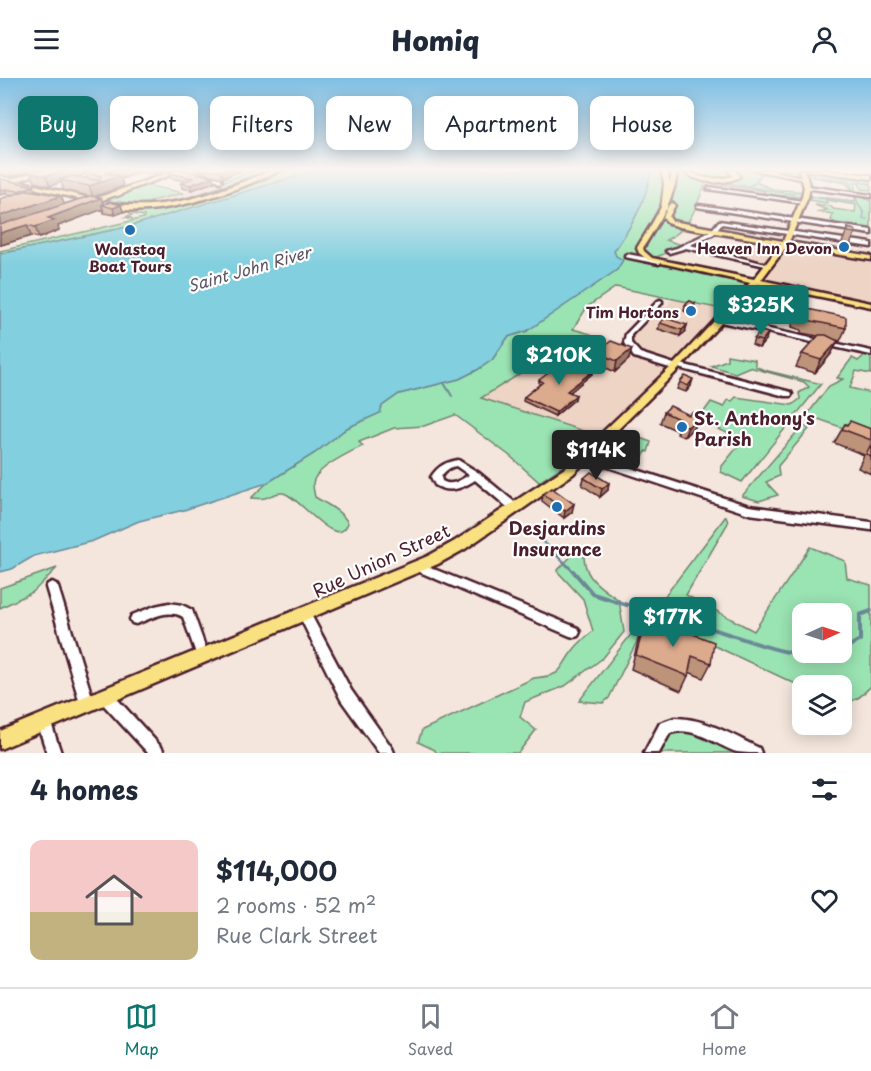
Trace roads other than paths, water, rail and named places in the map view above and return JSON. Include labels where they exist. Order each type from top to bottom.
[{"type":"highway","points":[[664,209],[665,202]]},
{"type":"main road","points":[[80,206],[97,202],[134,208],[158,207],[175,202]]},
{"type":"main road","points":[[97,202],[130,210],[163,208],[183,202]]},
{"type":"main road","points":[[667,202],[640,248],[645,256],[660,262],[717,274],[743,283],[749,288],[777,286]]},
{"type":"main road","points":[[673,202],[666,217],[667,220],[679,225],[871,258]]},
{"type":"main road","name":"Rue Union Street","points":[[0,741],[202,655],[419,567],[460,545],[569,471],[676,366],[762,274],[784,244],[803,202]]},
{"type":"main road","points":[[779,252],[792,248],[820,250]]},
{"type":"main road","points":[[762,274],[766,281],[777,286]]},
{"type":"main road","points":[[749,288],[764,285],[777,286],[871,305]]},
{"type":"street","points":[[699,206],[871,232]]},
{"type":"street","points":[[669,251],[686,246],[713,232],[721,222],[871,245]]},
{"type":"street","points":[[686,246],[768,266]]},
{"type":"street","points":[[627,256],[660,262]]},
{"type":"street","points":[[660,302],[628,335],[627,343],[637,355],[788,394]]},
{"type":"street","points":[[718,320],[871,353]]},
{"type":"street","points":[[584,456],[749,510],[871,526]]},
{"type":"street","points":[[476,475],[515,508]]},
{"type":"street","points":[[419,567],[574,632]]},
{"type":"street","points":[[52,587],[87,703]]},
{"type":"street","points":[[136,619],[163,609],[184,611],[188,614],[202,655]]},
{"type":"street","points":[[305,615],[346,695],[387,753]]},
{"type":"street","points":[[105,696],[157,753]]},
{"type":"street","points":[[44,722],[54,753]]},
{"type":"street","points":[[651,753],[665,728],[678,723],[691,725],[754,753]]},
{"type":"water","name":"Saint John River","points":[[212,202],[642,202],[627,232],[614,251],[616,256],[623,260],[617,270],[527,331],[508,337],[492,360],[477,370],[459,379],[399,394],[382,406],[380,413],[347,428],[315,453],[267,483],[184,510],[139,521],[93,541],[34,556],[12,569],[0,572],[0,254],[127,227]]},
{"type":"waterway","points":[[846,202],[857,202]]},
{"type":"waterway","points":[[858,204],[864,213],[863,219],[867,219]]},
{"type":"waterway","points":[[444,383],[452,396]]},
{"type":"waterway","points":[[528,527],[573,571]]},
{"type":"waterway","points":[[573,571],[593,594],[627,605]]},
{"type":"waterway","points":[[852,644],[860,640],[860,615],[871,611]]},
{"type":"waterway","points":[[657,620],[702,626],[792,653]]},
{"type":"place","name":"Wolastoq Boat Tours","points":[[130,230]]},
{"type":"place","name":"Heaven Inn Devon","points":[[844,247]]},
{"type":"place","name":"Tim Hortons","points":[[691,311]]},
{"type":"place","name":"St. Anthony's Parish","points":[[682,427]]},
{"type":"place","name":"Desjardins Insurance","points":[[557,507]]}]
